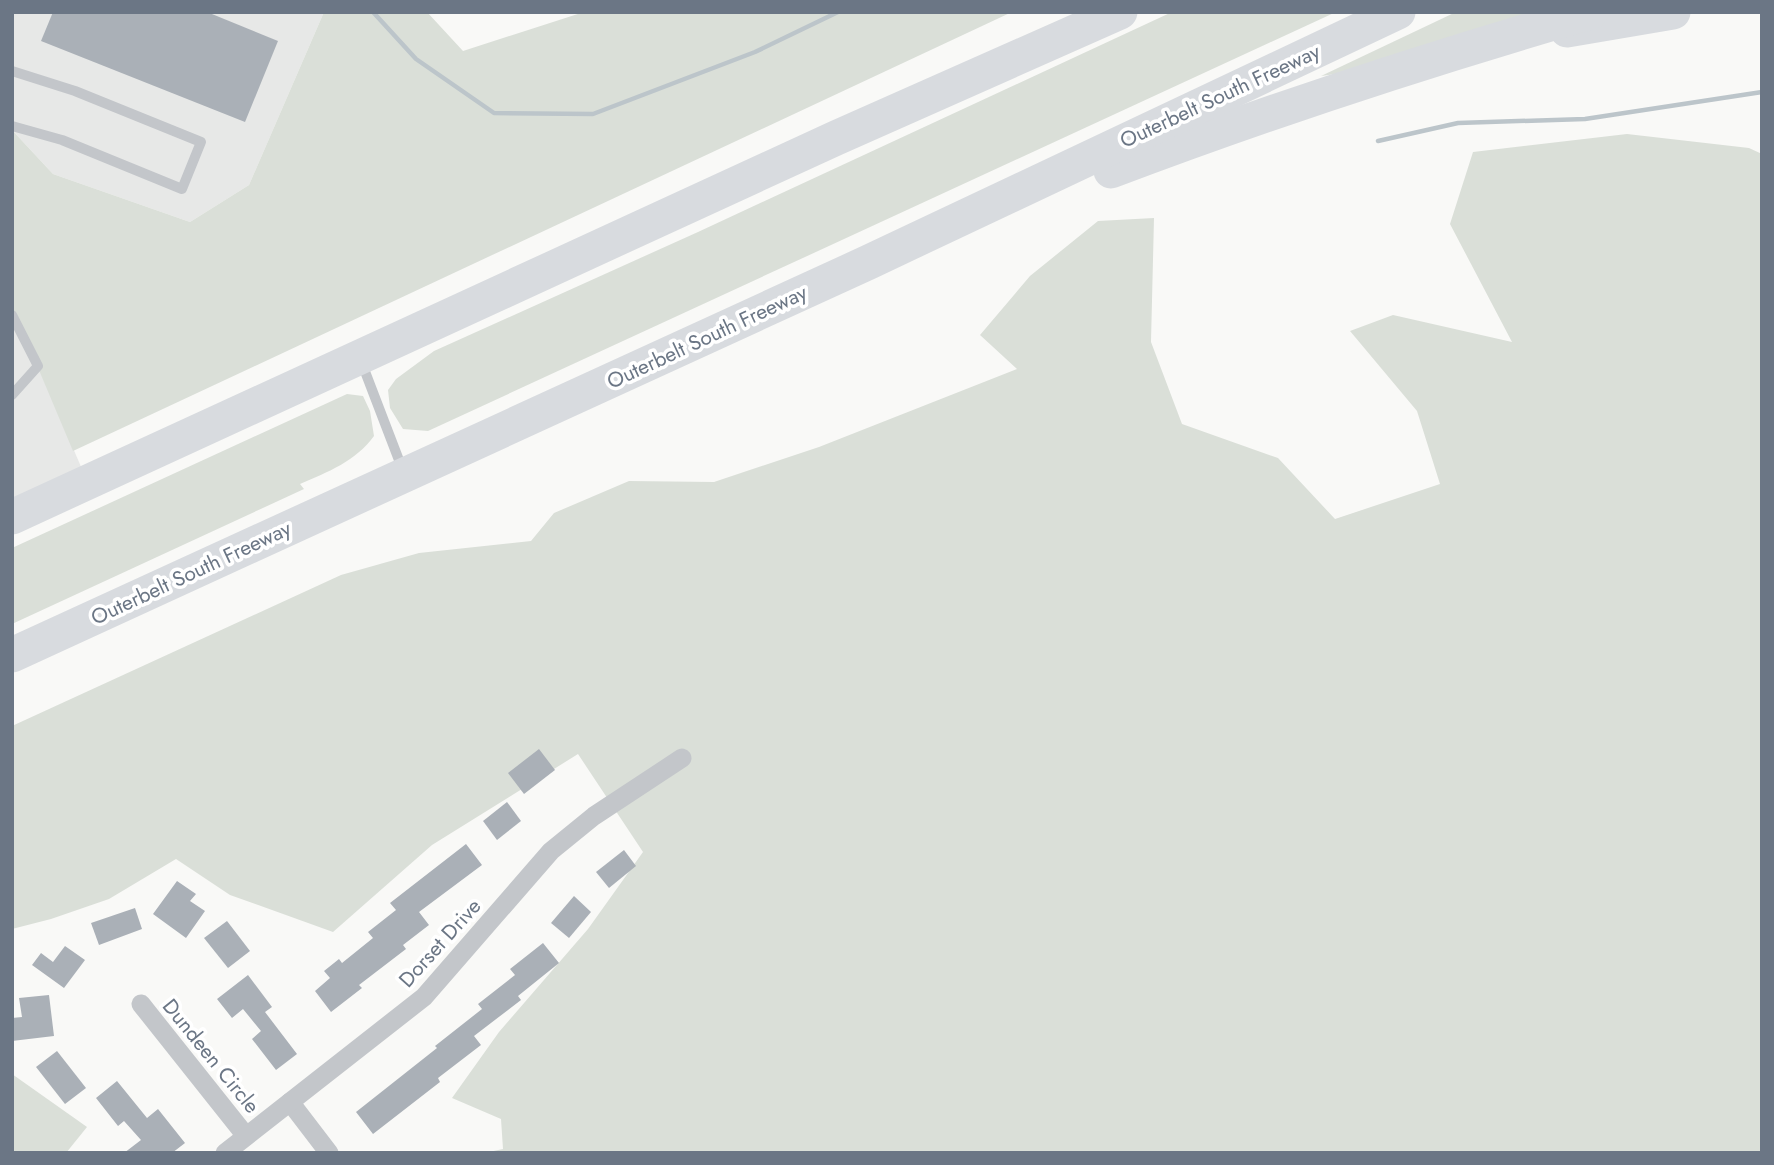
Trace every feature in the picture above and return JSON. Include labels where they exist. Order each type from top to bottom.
[{"type":"highway","points":[[836,138],[986,53],[1070,12]]},
{"type":"highway","points":[[12,517],[836,138],[1120,12]]},
{"type":"highway","name":"Outerbelt South Freeway","points":[[12,655],[869,262],[1398,12]]},
{"type":"highway","points":[[869,262],[1236,123],[1481,44],[1591,12]]},
{"type":"highway","points":[[1400,70],[1531,38],[1673,12]]},
{"type":"street","name":"Dorset Drive","points":[[225,1153],[424,997],[551,851],[594,816],[682,758]]},
{"type":"street","name":"Dundeen Circle","points":[[141,1004],[246,1136]]},
{"type":"street","points":[[290,1102],[329,1153]]},
{"type":"lane","points":[[12,71],[75,91],[201,142],[181,189],[62,139],[12,126]]},
{"type":"lane","points":[[12,314],[38,366],[12,395]]},
{"type":"lane","points":[[359,358],[405,475]]},
{"type":"shaded area","points":[[12,12],[324,12],[249,185],[190,222],[53,174],[12,130]]},
{"type":"shaded area","points":[[324,12],[427,12],[463,51],[584,12],[1012,12],[73,451],[12,306],[12,130],[53,174],[190,222],[249,185]]},
{"type":"shaded area","points":[[1172,12],[1336,12],[428,431],[403,429],[390,408],[388,390],[396,379],[434,351]]},
{"type":"shaded area","points":[[1456,12],[1548,12],[1357,71],[1321,76]]},
{"type":"shaded area","points":[[1627,134],[1749,148],[1762,154],[1762,1153],[484,1153],[503,1149],[501,1119],[452,1098],[499,1032],[588,929],[643,852],[578,754],[432,845],[333,932],[230,895],[176,859],[109,899],[12,929],[12,726],[341,575],[419,553],[531,541],[554,513],[629,481],[714,482],[819,447],[1017,369],[980,335],[1030,276],[1098,221],[1154,218],[1151,342],[1182,424],[1278,458],[1335,519],[1440,484],[1417,411],[1350,331],[1393,315],[1512,342],[1450,224],[1473,152]]},
{"type":"shaded area","points":[[12,306],[88,483],[12,517]]},
{"type":"shaded area","points":[[347,394],[363,396],[370,411],[374,436],[350,459],[300,484],[304,489],[12,624],[12,548]]},
{"type":"shaded area","points":[[12,1074],[87,1127],[66,1153],[12,1153]]},
{"type":"building","points":[[53,12],[207,12],[278,41],[245,122],[41,41]]},
{"type":"building","points":[[539,749],[555,770],[524,794],[508,773]]},
{"type":"building","points":[[507,802],[521,821],[497,840],[483,821]]},
{"type":"building","points":[[466,844],[482,865],[419,912],[429,925],[403,945],[406,949],[359,985],[362,988],[331,1012],[315,991],[330,978],[324,971],[339,959],[342,963],[373,938],[368,932],[396,910],[390,903]]},
{"type":"building","points":[[624,850],[636,866],[609,888],[596,872]]},
{"type":"building","points":[[177,881],[196,894],[190,901],[205,911],[186,938],[153,914]]},
{"type":"building","points":[[574,896],[591,912],[569,938],[551,923]]},
{"type":"building","points":[[135,908],[142,929],[99,945],[91,923]]},
{"type":"building","points":[[227,921],[250,951],[228,968],[204,938]]},
{"type":"building","points":[[543,943],[559,963],[518,996],[521,1000],[474,1036],[481,1045],[438,1078],[440,1082],[373,1134],[356,1112],[482,1009],[478,1004],[515,975],[510,969]]},
{"type":"building","points":[[65,946],[85,960],[64,988],[32,965],[41,953],[53,962]]},
{"type":"building","points":[[248,975],[272,1007],[265,1012],[297,1054],[276,1070],[252,1039],[261,1031],[243,1009],[232,1018],[217,999]]},
{"type":"building","points":[[49,995],[54,1036],[12,1041],[12,1018],[22,1017],[19,998]]},
{"type":"building","points":[[57,1051],[86,1088],[65,1104],[36,1067]]},
{"type":"building","points":[[117,1081],[147,1118],[158,1109],[185,1143],[172,1153],[124,1153],[141,1140],[124,1121],[118,1126],[96,1098]]},
{"type":"waterway","points":[[373,12],[416,59],[494,113],[593,114],[755,52],[838,12]]},
{"type":"waterway","points":[[1378,141],[1458,123],[1585,119],[1762,92]]}]
